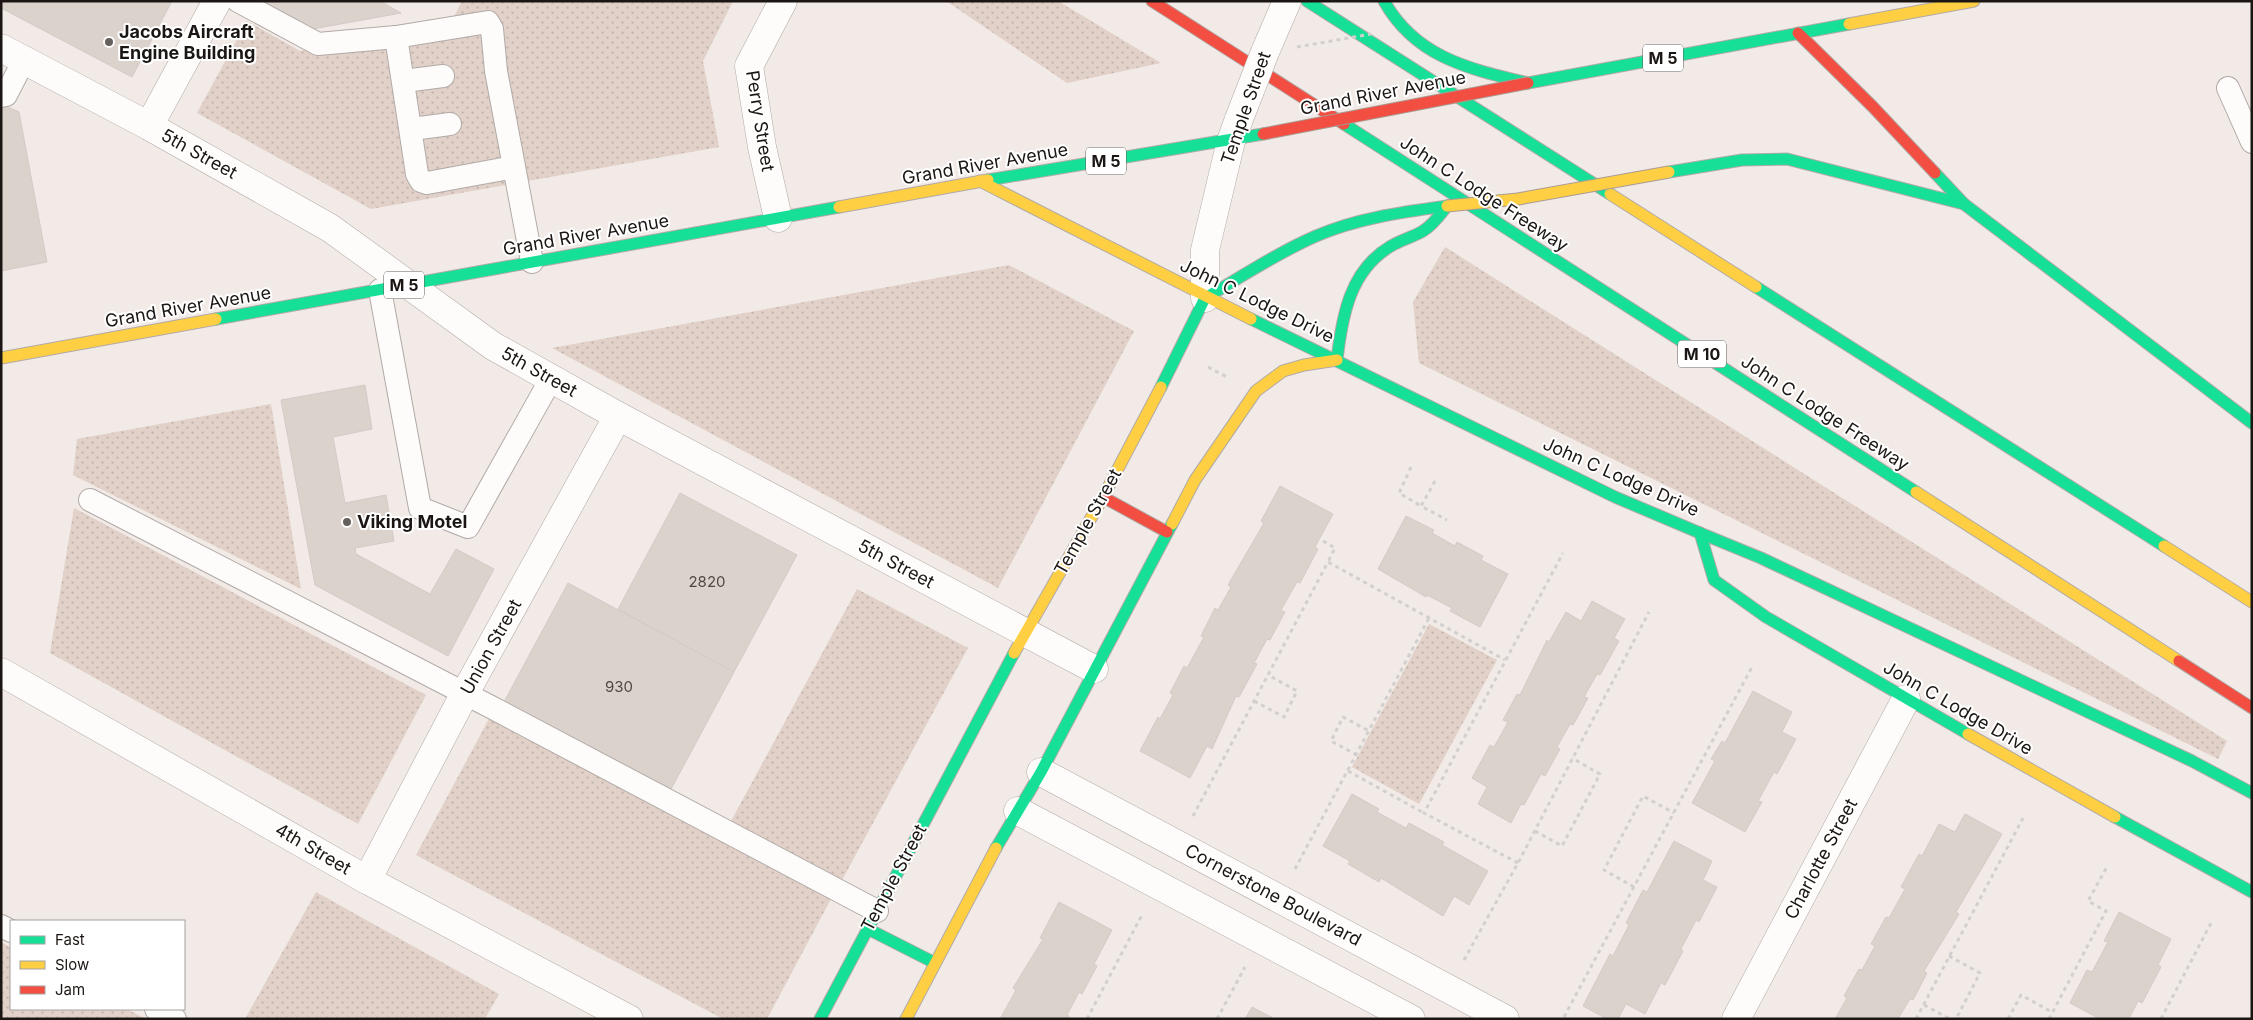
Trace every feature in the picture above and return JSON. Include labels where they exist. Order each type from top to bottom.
[{"type":"main road","name":"John C Lodge Freeway","points":[[1152,1],[2252,708]]},
{"type":"main road","points":[[1307,1],[2252,602]]},
{"type":"main road","points":[[1384,1],[1396,19],[1435,51],[1468,69],[1528,83]]},
{"type":"main road","name":"Grand River Avenue","points":[[1,358],[980,181],[1235,130],[1263,134],[1974,1]]},
{"type":"main road","points":[[1798,33],[1873,107],[1964,204],[2252,423]]},
{"type":"main road","points":[[1205,298],[1300,244],[1339,228],[1392,215],[1447,206],[1518,200],[1739,159],[1761,157],[1787,159],[1964,204]]},
{"type":"main road","name":"John C Lodge Drive","points":[[980,181],[1162,273],[1205,298],[1337,360],[1615,497],[1700,533],[1714,580],[1766,617],[1906,699],[2252,892]]},
{"type":"main road","points":[[906,1019],[1041,772],[1195,480],[1267,379],[1286,369],[1305,363],[1337,360],[1342,320],[1357,280],[1370,262],[1387,248],[1424,230],[1447,206]]},
{"type":"main road","name":"Temple Street","points":[[820,1019],[1024,633],[1103,497],[1180,352],[1205,298]]},
{"type":"main road","points":[[1103,497],[1167,532]]},
{"type":"main road","points":[[1700,533],[1761,558],[2192,761],[2252,793]]},
{"type":"main road","points":[[872,920],[935,963]]},
{"type":"street","points":[[149,126],[217,1]]},
{"type":"street","name":"Perry Street","points":[[778,218],[762,147],[749,66],[783,1]]},
{"type":"street","name":"Temple Street","points":[[1205,298],[1205,250],[1235,130],[1287,1]]},
{"type":"street","name":"5th Street","points":[[13,54],[149,126],[330,228],[493,346],[551,379],[1094,669]]},
{"type":"street","name":"Union Street","points":[[367,880],[465,693],[618,416]]},
{"type":"street","name":"4th Street","points":[[1,672],[367,880],[629,1019]]},
{"type":"street","name":"Charlotte Street","points":[[1736,1019],[1906,699]]},
{"type":"street","name":"Cornerstone Boulevard","points":[[1041,772],[1505,1019]]},
{"type":"street","points":[[1018,811],[1410,1019]]},
{"type":"lane","points":[[238,1],[318,44],[396,37],[488,22],[492,29],[490,71],[499,118],[514,168],[532,262]]},
{"type":"lane","points":[[396,37],[412,129],[417,174],[421,181],[427,183],[514,168]]},
{"type":"lane","points":[[1,96],[6,95],[13,54]]},
{"type":"lane","points":[[404,81],[443,76]]},
{"type":"lane","points":[[2228,88],[2252,142]]},
{"type":"lane","points":[[412,129],[450,124]]},
{"type":"lane","points":[[380,290],[420,508],[468,527],[551,379]]},
{"type":"lane","points":[[90,500],[465,693],[872,920]]},
{"type":"lane","points":[[158,1010],[175,1019]]},
{"type":"path","points":[[1294,48],[1371,34]]},
{"type":"path","points":[[1203,364],[1227,377]]},
{"type":"path","points":[[1411,467],[1399,493],[1447,520]]},
{"type":"path","points":[[1421,506],[1435,481]]},
{"type":"path","points":[[1190,821],[1335,548],[1323,541]]},
{"type":"path","points":[[1424,813],[1563,553]]},
{"type":"path","points":[[1328,562],[1505,660]]},
{"type":"path","points":[[1461,966],[1535,831],[1649,612]]},
{"type":"path","points":[[1292,874],[1429,618]]},
{"type":"path","points":[[1564,1017],[1752,667]]},
{"type":"path","points":[[1254,701],[1284,717],[1297,692],[1268,675]]},
{"type":"path","points":[[1357,755],[1331,741],[1343,717],[1369,731]]},
{"type":"path","points":[[1535,831],[1562,846],[1600,774],[1572,758]]},
{"type":"path","points":[[1348,771],[1518,863]]},
{"type":"path","points":[[1635,887],[1604,870],[1643,796],[1674,813]]},
{"type":"path","points":[[1916,1019],[2023,818]]},
{"type":"path","points":[[2048,1019],[2106,910],[2088,901],[2108,865]]},
{"type":"path","points":[[1087,1019],[1144,910]]},
{"type":"path","points":[[2161,1019],[2211,923]]},
{"type":"path","points":[[1949,956],[1980,973],[1956,1019]]},
{"type":"path","points":[[1217,1019],[1246,964]]},
{"type":"path","points":[[2008,1019],[2021,995],[2052,1012]]},
{"type":"path","points":[[1924,1005],[1950,1019]]},
{"type":"shaded area","points":[[462,1],[733,1],[703,61],[719,147],[371,209],[197,113],[247,21],[300,51],[454,17]]},
{"type":"shaded area","points":[[946,1],[1058,1],[1161,63],[1067,83]]},
{"type":"shaded area","points":[[1445,247],[2227,741],[2218,759],[1419,363],[1413,302]]},
{"type":"shaded area","points":[[1009,265],[1134,331],[998,588],[552,348]]},
{"type":"shaded area","points":[[271,404],[301,589],[73,475],[77,439]]},
{"type":"shaded area","points":[[74,508],[426,695],[358,824],[50,653]]},
{"type":"shaded area","points":[[857,589],[968,648],[841,882],[730,823]]},
{"type":"shaded area","points":[[1429,624],[1497,660],[1419,804],[1352,767]]},
{"type":"shaded area","points":[[491,715],[832,897],[767,1019],[723,1019],[416,855]]},
{"type":"shaded area","points":[[316,892],[499,994],[485,1019],[245,1019]]},
{"type":"shaded area","points":[[1,942],[10,947],[10,1010],[129,1010],[146,1019],[1,1019]]},
{"type":"building","name":"Jacobs Aircraft Engine Building","points":[[1,1],[172,1],[132,77],[1,8]]},
{"type":"building","points":[[261,1],[380,1],[401,13],[313,29]]},
{"type":"building","points":[[1,104],[19,112],[47,262],[1,271]]},
{"type":"building","name":"Viking Motel","points":[[365,385],[372,429],[333,437],[345,503],[386,495],[394,541],[355,548],[356,554],[430,594],[456,549],[494,569],[448,656],[315,585],[281,400]]},
{"type":"building","points":[[1280,486],[1333,514],[1315,547],[1318,549],[1300,583],[1297,582],[1281,610],[1285,612],[1270,640],[1267,639],[1254,663],[1257,664],[1239,697],[1236,696],[1212,749],[1207,746],[1190,778],[1140,751],[1158,717],[1160,719],[1173,695],[1170,693],[1184,666],[1187,668],[1204,637],[1201,636],[1215,608],[1218,610],[1231,587],[1228,585],[1264,523],[1261,521]]},
{"type":"building","points":[[680,493],[797,555],[734,672],[618,609]]},
{"type":"building","points":[[1406,516],[1434,530],[1432,533],[1455,546],[1457,542],[1483,556],[1481,560],[1508,574],[1480,627],[1450,611],[1452,608],[1427,595],[1426,597],[1378,569]]},
{"type":"building","points":[[568,583],[734,672],[670,791],[504,702]]},
{"type":"building","points":[[1592,601],[1625,619],[1614,638],[1619,641],[1600,675],[1597,674],[1584,697],[1588,698],[1573,725],[1570,724],[1557,747],[1560,749],[1545,776],[1541,774],[1524,805],[1521,804],[1511,823],[1478,804],[1487,787],[1472,778],[1490,745],[1494,747],[1508,722],[1503,720],[1517,694],[1520,695],[1547,640],[1549,642],[1566,612],[1581,621]]},
{"type":"building","points":[[1753,691],[1792,712],[1782,732],[1796,739],[1777,774],[1774,772],[1758,801],[1762,802],[1745,832],[1692,803],[1715,761],[1711,759],[1722,741],[1725,743]]},
{"type":"building","points":[[1352,794],[1379,809],[1377,812],[1406,828],[1409,823],[1444,842],[1442,845],[1488,871],[1469,905],[1454,896],[1443,916],[1381,878],[1379,882],[1348,864],[1350,861],[1323,846]]},
{"type":"building","points":[[1965,814],[2002,834],[1956,912],[1959,914],[1924,971],[1927,973],[1913,1000],[1910,999],[1898,1019],[1835,1019],[1847,998],[1844,996],[1859,969],[1862,970],[1875,946],[1871,944],[1886,917],[1889,918],[1905,889],[1901,887],[1919,854],[1922,856],[1939,824],[1955,832]]},
{"type":"building","points":[[1674,841],[1712,861],[1703,880],[1717,887],[1699,922],[1696,920],[1681,949],[1683,951],[1665,985],[1661,983],[1645,1014],[1626,1004],[1618,1019],[1607,1019],[1583,1006],[1610,954],[1613,956],[1629,925],[1626,923],[1643,890],[1647,892]]},
{"type":"building","points":[[1059,902],[1112,930],[1094,964],[1097,966],[1082,994],[1079,992],[1067,1015],[1069,1016],[1068,1019],[1000,1019],[1016,990],[1013,988],[1043,939],[1040,938]]},
{"type":"building","points":[[2119,912],[2171,939],[2158,965],[2161,967],[2142,1003],[2138,1001],[2129,1019],[2100,1019],[2070,1003],[2087,970],[2092,972],[2108,942],[2104,941]]},
{"type":"building","points":[[1252,1007],[1273,1018],[1273,1019],[1245,1019]]},
{"type":"traffic: fast","points":[[1307,1],[1610,194]]},
{"type":"traffic: fast","points":[[1384,1],[1397,20],[1412,36],[1428,48],[1465,66],[1528,83],[1849,24]]},
{"type":"traffic: fast","points":[[1344,124],[1916,492]]},
{"type":"traffic: fast","points":[[988,180],[1263,134]]},
{"type":"traffic: fast","points":[[1669,172],[1742,160],[1787,159],[1964,204]]},
{"type":"traffic: fast","points":[[1935,173],[1964,204],[2252,423]]},
{"type":"traffic: fast","points":[[1205,298],[1287,250],[1316,236],[1380,216],[1447,206]]},
{"type":"traffic: fast","points":[[1337,360],[1345,311],[1357,281],[1366,268],[1377,256],[1391,246],[1427,229],[1447,206]]},
{"type":"traffic: fast","points":[[216,319],[839,207]]},
{"type":"traffic: fast","points":[[1756,287],[2164,546]]},
{"type":"traffic: fast","points":[[1161,387],[1205,298]]},
{"type":"traffic: fast","points":[[1251,319],[1615,497],[1700,533]]},
{"type":"traffic: fast","points":[[996,848],[1041,772],[1172,524]]},
{"type":"traffic: fast","points":[[1700,533],[1714,580],[1766,617],[1968,734]]},
{"type":"traffic: fast","points":[[1700,533],[1761,558],[2192,761],[2252,793]]},
{"type":"traffic: fast","points":[[820,1019],[1014,653]]},
{"type":"traffic: fast","points":[[2115,817],[2252,892]]},
{"type":"traffic: fast","points":[[868,929],[935,963]]},
{"type":"traffic: slow","points":[[1849,24],[1974,1]]},
{"type":"traffic: slow","points":[[1447,206],[1518,199],[1669,172]]},
{"type":"traffic: slow","points":[[839,207],[988,180]]},
{"type":"traffic: slow","points":[[980,181],[1251,319]]},
{"type":"traffic: slow","points":[[1610,194],[1756,287]]},
{"type":"traffic: slow","points":[[1,358],[216,319]]},
{"type":"traffic: slow","points":[[1172,524],[1195,480],[1256,391],[1283,371],[1304,365],[1337,360]]},
{"type":"traffic: slow","points":[[1014,653],[1103,497],[1161,387]]},
{"type":"traffic: slow","points":[[1916,492],[2179,661]]},
{"type":"traffic: slow","points":[[2164,546],[2252,602]]},
{"type":"traffic: slow","points":[[1968,734],[2115,817]]},
{"type":"traffic: slow","points":[[906,1019],[996,848]]},
{"type":"traffic: jam","points":[[1152,1],[1344,124]]},
{"type":"traffic: jam","points":[[1798,33],[1873,107],[1935,173]]},
{"type":"traffic: jam","points":[[1263,134],[1528,83]]},
{"type":"traffic: jam","points":[[1103,497],[1167,532]]},
{"type":"traffic: jam","points":[[2179,661],[2252,708]]},
{"type":"place","name":"Jacobs Aircraft Engine Building","points":[[109,42]]},
{"type":"place","name":"Viking Motel","points":[[347,522]]}]
